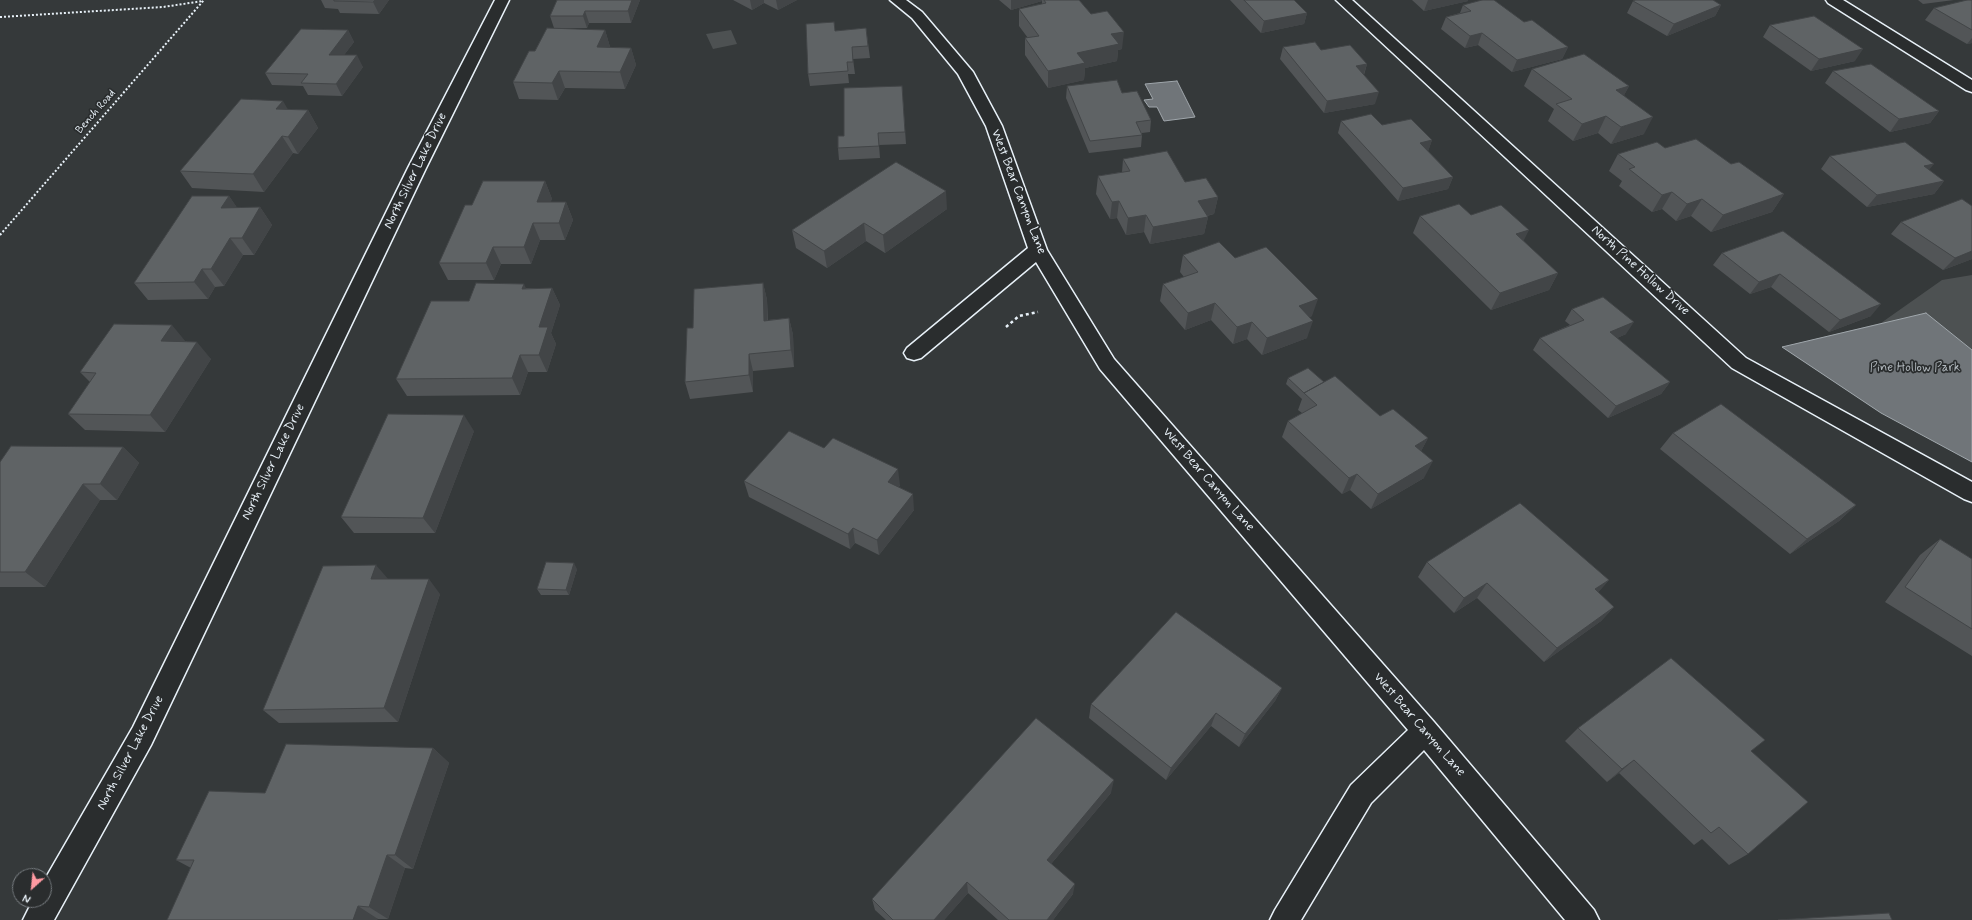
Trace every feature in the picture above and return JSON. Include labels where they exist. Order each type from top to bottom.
[{"type":"street","name":"North Silver Lake Drive","points":[[38,920],[142,736],[417,168],[502,0]]},
{"type":"street","name":"West Bear Canyon Lane","points":[[897,0],[917,15],[965,72],[994,126],[1038,250],[1107,364],[1425,732],[1584,920]]},
{"type":"street","name":"North Pine Hollow Drive","points":[[1343,0],[1740,363],[1972,493]]},
{"type":"street","points":[[1833,0],[1972,87]]},
{"type":"street","points":[[914,353],[1038,250]]},
{"type":"street","points":[[1286,920],[1361,794],[1425,732]]},
{"type":"path","points":[[0,17],[163,7],[204,0]]},
{"type":"path","name":"Bench Road","points":[[0,234],[204,0]]},
{"type":"path","points":[[1006,327],[1011,321],[1019,316],[1038,312]]},
{"type":"green space","points":[[731,30],[737,44],[713,49],[706,34]]},
{"type":"green space","name":"Pine Hollow Park","points":[[1972,275],[1972,462],[1881,413],[1782,347],[1881,323],[1942,280]]},
{"type":"shaded area","points":[[1177,81],[1195,117],[1164,121],[1157,107],[1149,107],[1144,100],[1153,99],[1145,84]]},
{"type":"shaded area","name":"Pine Hollow Park","points":[[1926,313],[1972,350],[1972,462],[1881,413],[1782,347]]},
{"type":"building","points":[[334,0],[375,0],[373,2]]},
{"type":"building","points":[[557,0],[632,0],[628,11],[585,11],[583,16],[550,16]]},
{"type":"building","points":[[1044,0],[1079,0],[1091,14],[1107,11],[1124,32],[1111,34],[1119,44],[1077,53],[1085,63],[1048,71],[1025,38],[1039,36],[1019,9],[1046,3]]},
{"type":"building","points":[[1244,0],[1294,0],[1307,13],[1264,21]]},
{"type":"building","points":[[1482,0],[1494,0],[1524,22],[1532,20],[1568,47],[1517,60],[1482,33],[1470,36],[1446,17],[1471,11],[1463,5]]},
{"type":"building","points":[[1713,0],[1721,5],[1674,24],[1633,1]]},
{"type":"building","points":[[1972,0],[1972,30],[1934,8]]},
{"type":"building","points":[[1814,16],[1863,49],[1819,59],[1770,25]]},
{"type":"building","points":[[834,22],[835,31],[866,28],[868,46],[852,47],[853,62],[847,62],[848,71],[808,74],[806,24]]},
{"type":"building","points":[[547,28],[605,30],[597,47],[631,48],[620,72],[559,71],[552,83],[513,82],[529,51],[535,51]]},
{"type":"building","points":[[301,29],[348,30],[329,55],[357,55],[336,84],[301,83],[308,74],[265,73]]},
{"type":"building","points":[[1315,42],[1321,50],[1350,45],[1367,64],[1356,66],[1379,92],[1327,101],[1283,47]]},
{"type":"building","points":[[1584,54],[1629,86],[1616,90],[1653,117],[1621,127],[1606,116],[1582,124],[1556,104],[1572,99],[1532,69]]},
{"type":"building","points":[[1871,64],[1939,111],[1899,119],[1833,71]]},
{"type":"building","points":[[1117,80],[1122,93],[1137,91],[1151,120],[1136,122],[1142,135],[1090,141],[1067,86]]},
{"type":"building","points":[[902,86],[905,132],[878,133],[879,146],[838,148],[838,136],[844,136],[844,88]]},
{"type":"building","points":[[241,99],[283,101],[276,109],[308,110],[288,137],[282,136],[253,174],[180,171]]},
{"type":"building","points":[[1371,114],[1382,125],[1411,119],[1432,140],[1420,143],[1453,177],[1403,188],[1341,121]]},
{"type":"building","points":[[1696,139],[1731,164],[1739,162],[1784,194],[1723,215],[1702,199],[1687,204],[1672,192],[1662,195],[1629,169],[1635,167],[1618,154],[1657,142],[1665,148]]},
{"type":"building","points":[[1905,142],[1934,164],[1924,166],[1944,181],[1877,195],[1830,156]]},
{"type":"building","points":[[1167,151],[1185,182],[1206,178],[1218,197],[1198,201],[1208,217],[1153,227],[1146,215],[1128,218],[1119,201],[1112,202],[1098,176],[1130,171],[1123,159]]},
{"type":"building","points":[[896,162],[946,191],[883,235],[864,223],[824,251],[792,230]]},
{"type":"building","points":[[483,181],[545,181],[537,202],[566,202],[559,223],[533,223],[524,247],[493,247],[486,263],[439,263],[465,205],[472,205]]},
{"type":"building","points":[[192,196],[229,196],[221,208],[260,207],[242,238],[230,238],[211,269],[202,269],[194,282],[134,283]]},
{"type":"building","points":[[1962,199],[1972,206],[1972,251],[1955,258],[1901,222]]},
{"type":"building","points":[[1459,204],[1471,215],[1501,205],[1529,230],[1516,234],[1558,273],[1500,293],[1420,216]]},
{"type":"building","points":[[1783,231],[1881,304],[1840,320],[1780,274],[1759,282],[1722,253]]},
{"type":"building","points":[[1219,242],[1235,258],[1266,247],[1318,299],[1299,306],[1313,321],[1267,338],[1252,322],[1237,327],[1215,303],[1188,313],[1163,284],[1198,272],[1183,255]]},
{"type":"building","points":[[476,283],[524,284],[522,289],[552,288],[539,327],[548,327],[539,355],[520,355],[512,378],[396,379],[431,301],[469,301]]},
{"type":"building","points":[[763,283],[764,321],[789,318],[791,350],[749,354],[749,375],[685,382],[687,328],[693,328],[694,289]]},
{"type":"building","points":[[1603,297],[1634,322],[1610,332],[1670,382],[1616,406],[1540,338],[1584,320],[1572,309]]},
{"type":"building","points":[[114,324],[172,325],[161,341],[197,342],[150,415],[68,414],[96,373],[80,372]]},
{"type":"building","points":[[1308,368],[1324,382],[1304,393],[1288,378]]},
{"type":"building","points":[[1335,376],[1380,416],[1393,409],[1428,438],[1415,446],[1433,461],[1378,494],[1357,474],[1349,478],[1288,421],[1317,405],[1304,393]]},
{"type":"building","points":[[1721,404],[1856,505],[1807,539],[1673,433]]},
{"type":"building","points":[[388,414],[464,415],[423,518],[341,517]]},
{"type":"building","points":[[789,431],[824,448],[833,438],[898,469],[888,482],[913,494],[877,540],[853,528],[848,534],[744,481]]},
{"type":"building","points":[[11,446],[123,447],[100,484],[83,484],[25,572],[0,572],[0,462]]},
{"type":"building","points":[[1520,503],[1609,580],[1595,589],[1614,607],[1557,648],[1487,583],[1464,598],[1427,562]]},
{"type":"building","points":[[1940,539],[1972,559],[1972,629],[1905,587]]},
{"type":"building","points":[[546,562],[574,563],[566,590],[537,589]]},
{"type":"building","points":[[376,565],[371,579],[429,579],[384,708],[263,710],[323,566]]},
{"type":"building","points":[[1176,612],[1282,688],[1245,734],[1216,713],[1171,768],[1091,704]]},
{"type":"building","points":[[1671,658],[1765,740],[1751,751],[1808,802],[1748,854],[1719,827],[1711,833],[1634,760],[1622,769],[1578,728]]},
{"type":"building","points":[[1036,718],[1114,780],[1047,860],[1075,884],[1047,920],[1009,920],[967,882],[934,920],[893,920],[872,899]]},
{"type":"building","points":[[286,744],[433,748],[395,855],[387,855],[369,907],[358,906],[353,920],[167,920],[194,860],[176,860],[209,791],[265,793]]},
{"type":"building","points":[[1889,913],[1892,920],[1778,920]]}]
